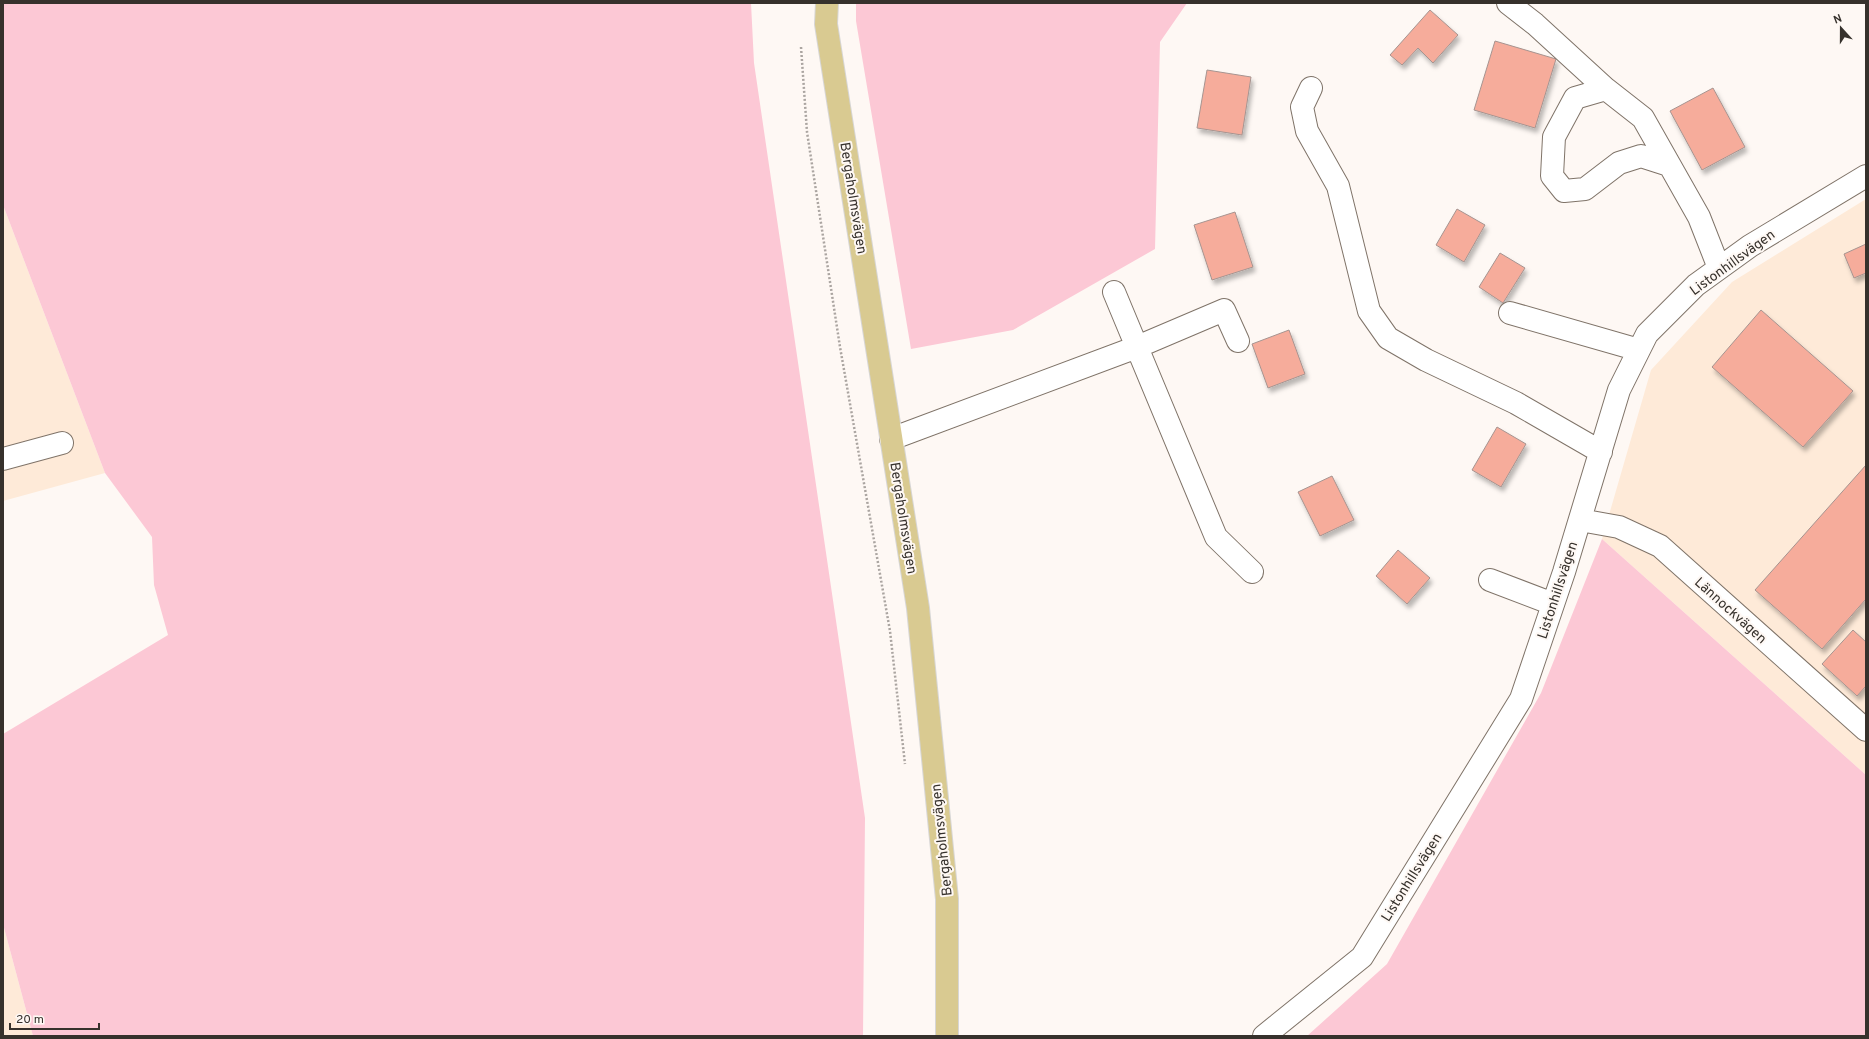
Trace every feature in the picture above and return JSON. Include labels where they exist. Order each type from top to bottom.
[{"type":"main road","name":"Bergaholmsvägen","points":[[827,3],[826,24],[918,608],[947,899],[947,1036]]},
{"type":"street","points":[[1508,3],[1535,24],[1606,89],[1643,118],[1700,217],[1719,268]]},
{"type":"street","points":[[1311,88],[1302,107],[1308,131],[1338,186],[1369,311],[1388,338],[1426,360],[1516,403],[1601,452]]},
{"type":"street","points":[[1606,89],[1575,98],[1554,137],[1552,176],[1564,191],[1585,190],[1619,164],[1641,156],[1669,165]]},
{"type":"street","name":"Listonhillsvägen","points":[[1264,1036],[1362,957],[1521,699],[1580,520],[1619,390],[1647,334],[1696,284],[1750,246],[1866,176]]},
{"type":"street","points":[[1114,292],[1216,537],[1252,572]]},
{"type":"street","points":[[891,439],[1137,347],[1224,310],[1238,341]]},
{"type":"street","points":[[1510,313],[1639,350]]},
{"type":"street","points":[[3,459],[62,443]]},
{"type":"street","name":"Lännockvägen","points":[[1580,520],[1619,527],[1660,546],[1866,730]]},
{"type":"street","points":[[1490,580],[1553,604]]},
{"type":"path","points":[[800,42],[806,132],[840,347],[890,631],[905,770]]},
{"type":"shaded area","points":[[3,3],[751,3],[754,63],[865,818],[863,1036],[33,1036],[3,924],[3,734],[168,635],[154,585],[152,537],[105,473],[3,205]]},
{"type":"shaded area","points":[[856,3],[1187,3],[1160,42],[1155,249],[1013,330],[911,349],[856,21]]},
{"type":"shaded area","points":[[1866,199],[1866,775],[1602,539],[1651,370],[1732,282]]},
{"type":"shaded area","points":[[3,205],[105,473],[3,501]]},
{"type":"shaded area","points":[[1602,539],[1866,775],[1866,1036],[1307,1036],[1387,964],[1541,693]]},
{"type":"shaded area","points":[[3,924],[33,1036],[3,1036]]},
{"type":"building","points":[[1430,10],[1458,35],[1433,63],[1418,48],[1402,65],[1390,55]]},
{"type":"building","points":[[1495,41],[1556,59],[1535,128],[1474,110]]},
{"type":"building","points":[[1207,70],[1251,77],[1242,135],[1197,128]]},
{"type":"building","points":[[1713,88],[1745,147],[1702,170],[1670,111]]},
{"type":"building","points":[[1457,209],[1485,225],[1464,262],[1436,245]]},
{"type":"building","points":[[1235,212],[1253,267],[1212,280],[1194,225]]},
{"type":"building","points":[[1866,244],[1866,273],[1854,278],[1844,254]]},
{"type":"building","points":[[1500,253],[1525,268],[1503,303],[1479,287]]},
{"type":"building","points":[[1761,310],[1853,391],[1803,447],[1712,367]]},
{"type":"building","points":[[1289,330],[1305,374],[1268,388],[1252,344]]},
{"type":"building","points":[[1497,427],[1526,444],[1501,487],[1472,470]]},
{"type":"building","points":[[1866,465],[1866,599],[1822,649],[1755,590]]},
{"type":"building","points":[[1332,476],[1354,520],[1320,536],[1298,492]]},
{"type":"building","points":[[1398,550],[1430,578],[1407,604],[1376,576]]},
{"type":"building","points":[[1853,630],[1866,642],[1866,686],[1857,696],[1822,664]]}]
